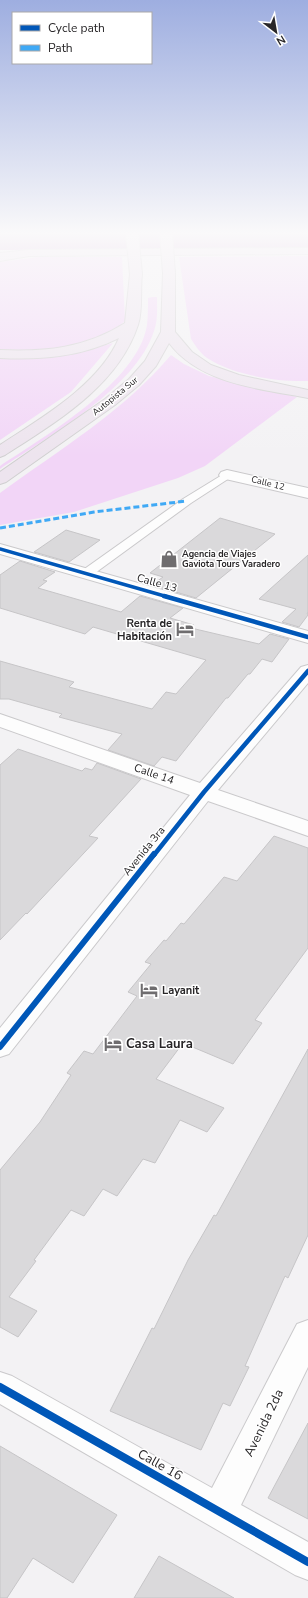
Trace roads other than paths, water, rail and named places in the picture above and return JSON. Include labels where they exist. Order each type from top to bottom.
[{"type":"highway","points":[[0,452],[52,415],[96,380],[111,363],[122,346],[132,324],[133,308]]},
{"type":"highway","name":"Autopista Sur","points":[[0,479],[110,402],[134,382],[151,363],[168,332],[168,308]]},
{"type":"highway","points":[[0,354],[40,354],[73,350],[109,339],[132,324]]},
{"type":"highway","points":[[168,332],[185,352],[202,365],[225,375],[308,394]]},
{"type":"highway","points":[[260,383],[308,386]]},
{"type":"street","name":"Calle 12","points":[[227,475],[308,493]]},
{"type":"street","name":"Calle 13","points":[[0,549],[308,637]]},
{"type":"street","name":"Avenida 3ra","points":[[0,1047],[204,792],[308,671]]},
{"type":"street","name":"Calle 14","points":[[2,723],[308,829]]},
{"type":"street","name":"Avenida 2da","points":[[219,1512],[308,1334]]},
{"type":"street","name":"Calle 16","points":[[0,1387],[308,1562]]},
{"type":"lane","points":[[87,573],[187,501],[227,475]]},
{"type":"place","name":"Agencia de Viajes Gaviota Tours Varadero","points":[[169,559]]},
{"type":"place","name":"Renta de Habitación","points":[[185,629]]},
{"type":"place","name":"Layanit","points":[[149,990]]},
{"type":"place","name":"Casa Laura","points":[[113,1044]]}]
